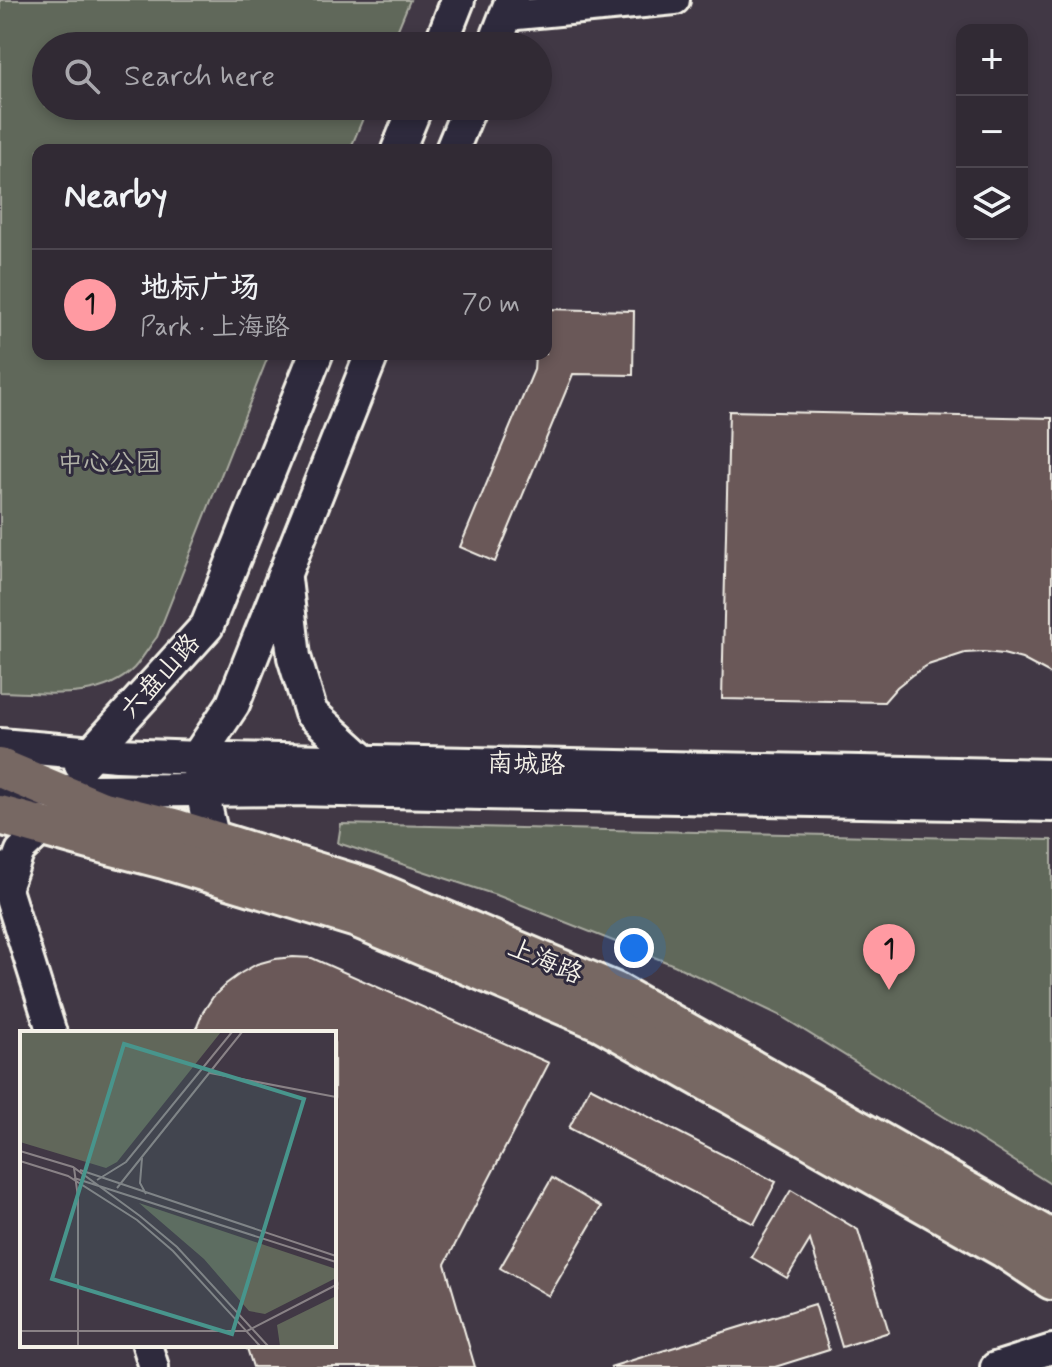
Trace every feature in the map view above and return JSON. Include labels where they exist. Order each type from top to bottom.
[{"type":"highway","name":"上海路","points":[[0,768],[88,796],[100,810],[173,828],[368,888],[615,992],[1052,1240]]},
{"type":"highway","name":"上海路","points":[[0,815],[164,859],[357,918],[601,1021],[1004,1248],[1052,1280]]},
{"type":"main road","points":[[445,32],[458,0]]},
{"type":"main road","points":[[500,32],[509,8]]},
{"type":"main road","points":[[400,144],[410,120]]},
{"type":"main road","points":[[454,144],[464,120]]},
{"type":"main road","name":"六盘山路","points":[[44,828],[88,796],[91,753],[207,626],[314,360]]},
{"type":"main road","points":[[88,796],[197,758],[233,704],[370,360]]},
{"type":"main road","points":[[284,575],[294,657],[311,713],[364,761]]},
{"type":"main road","name":"南城路","points":[[0,745],[197,758],[1052,776]]},
{"type":"main road","points":[[197,758],[213,840],[225,877]]},
{"type":"main road","name":"南城路","points":[[0,792],[88,796],[293,789],[1052,805]]},
{"type":"street","points":[[509,8],[675,0]]},
{"type":"street","points":[[44,828],[20,851],[4,876],[51,1031]]},
{"type":"street","points":[[148,1347],[154,1367]]},
{"type":"street","points":[[995,1367],[1052,1349]]},
{"type":"green space","name":"中心公园","points":[[0,0],[410,0],[397,32],[32,32],[32,120],[362,120],[352,144],[32,144],[32,360],[267,360],[157,637],[134,668],[121,679],[88,691],[53,694],[0,692]]},
{"type":"green space","points":[[341,824],[1052,840],[1052,1185],[779,1015],[674,965],[499,896],[338,843]]},
{"type":"building","points":[[552,309],[634,311],[633,375],[573,374],[495,562],[460,547],[534,370],[535,360],[552,360]]},
{"type":"building","points":[[729,411],[1052,418],[1052,675],[1022,659],[1003,654],[965,653],[928,665],[897,687],[884,702],[722,699]]},
{"type":"building","points":[[312,958],[549,1063],[445,1264],[475,1367],[253,1367],[247,1347],[336,1347],[336,1031],[196,1031],[203,1012],[226,984],[257,964],[275,959]]},
{"type":"building","points":[[590,1087],[776,1182],[754,1224],[569,1128]]},
{"type":"building","points":[[552,1178],[601,1207],[549,1296],[500,1268]]},
{"type":"building","points":[[791,1190],[858,1230],[889,1332],[842,1347],[810,1240],[787,1278],[751,1257]]},
{"type":"building","points":[[815,1304],[829,1350],[775,1367],[610,1367]]},
{"type":"place","name":"地标广场","points":[[889,990]]}]
